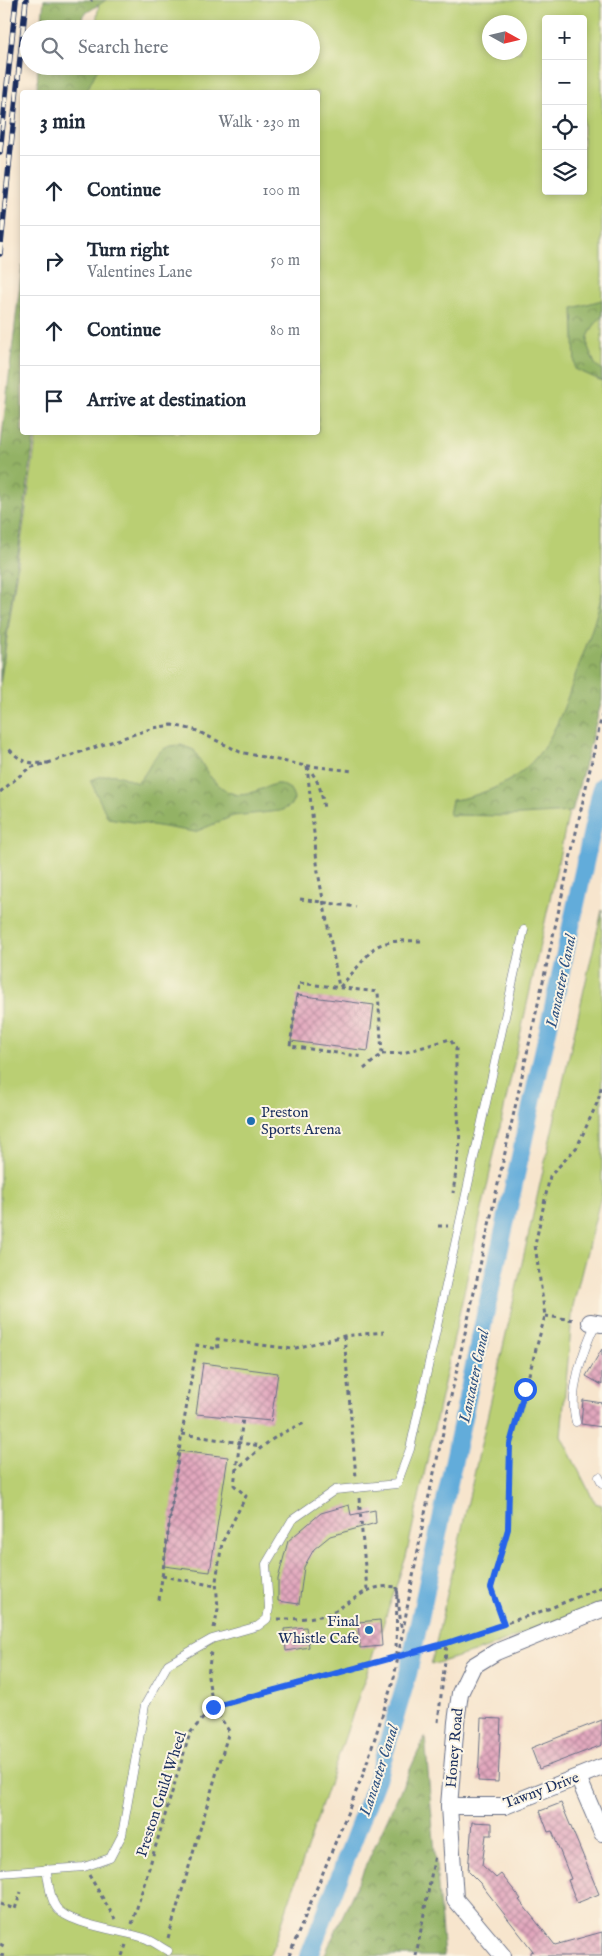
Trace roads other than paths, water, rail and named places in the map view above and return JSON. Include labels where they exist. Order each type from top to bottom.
[{"type":"street","name":"Honey Road","points":[[503,1956],[455,1899],[449,1806],[460,1693],[473,1666],[496,1652],[602,1609]]},
{"type":"street","name":"Tawny Drive","points":[[449,1806],[505,1806],[602,1767]]},
{"type":"street","points":[[578,1778],[602,1833]]},
{"type":"lane","points":[[0,1873],[84,1867],[110,1858],[122,1836],[145,1705],[168,1664],[212,1639],[258,1626],[267,1619],[269,1608],[266,1564],[292,1520],[335,1490],[397,1484],[410,1449],[524,930]]},
{"type":"lane","points":[[576,1422],[572,1410],[575,1389],[587,1341],[596,1323]]},
{"type":"lane","points":[[46,1869],[51,1896],[56,1908],[67,1916],[148,1939],[166,1950]]},
{"type":"waterway","name":"Lancaster Canal","points":[[309,1956],[378,1776],[408,1674],[602,786]]},
{"type":"railway","points":[[0,152],[16,0]]},
{"type":"railway","points":[[24,20],[26,0]]},
{"type":"railway","points":[[0,254],[20,59]]},
{"type":"place","name":"Preston Sports Arena","points":[[251,1121]]},
{"type":"place","name":"Final Whistle Cafe","points":[[369,1630]]}]
